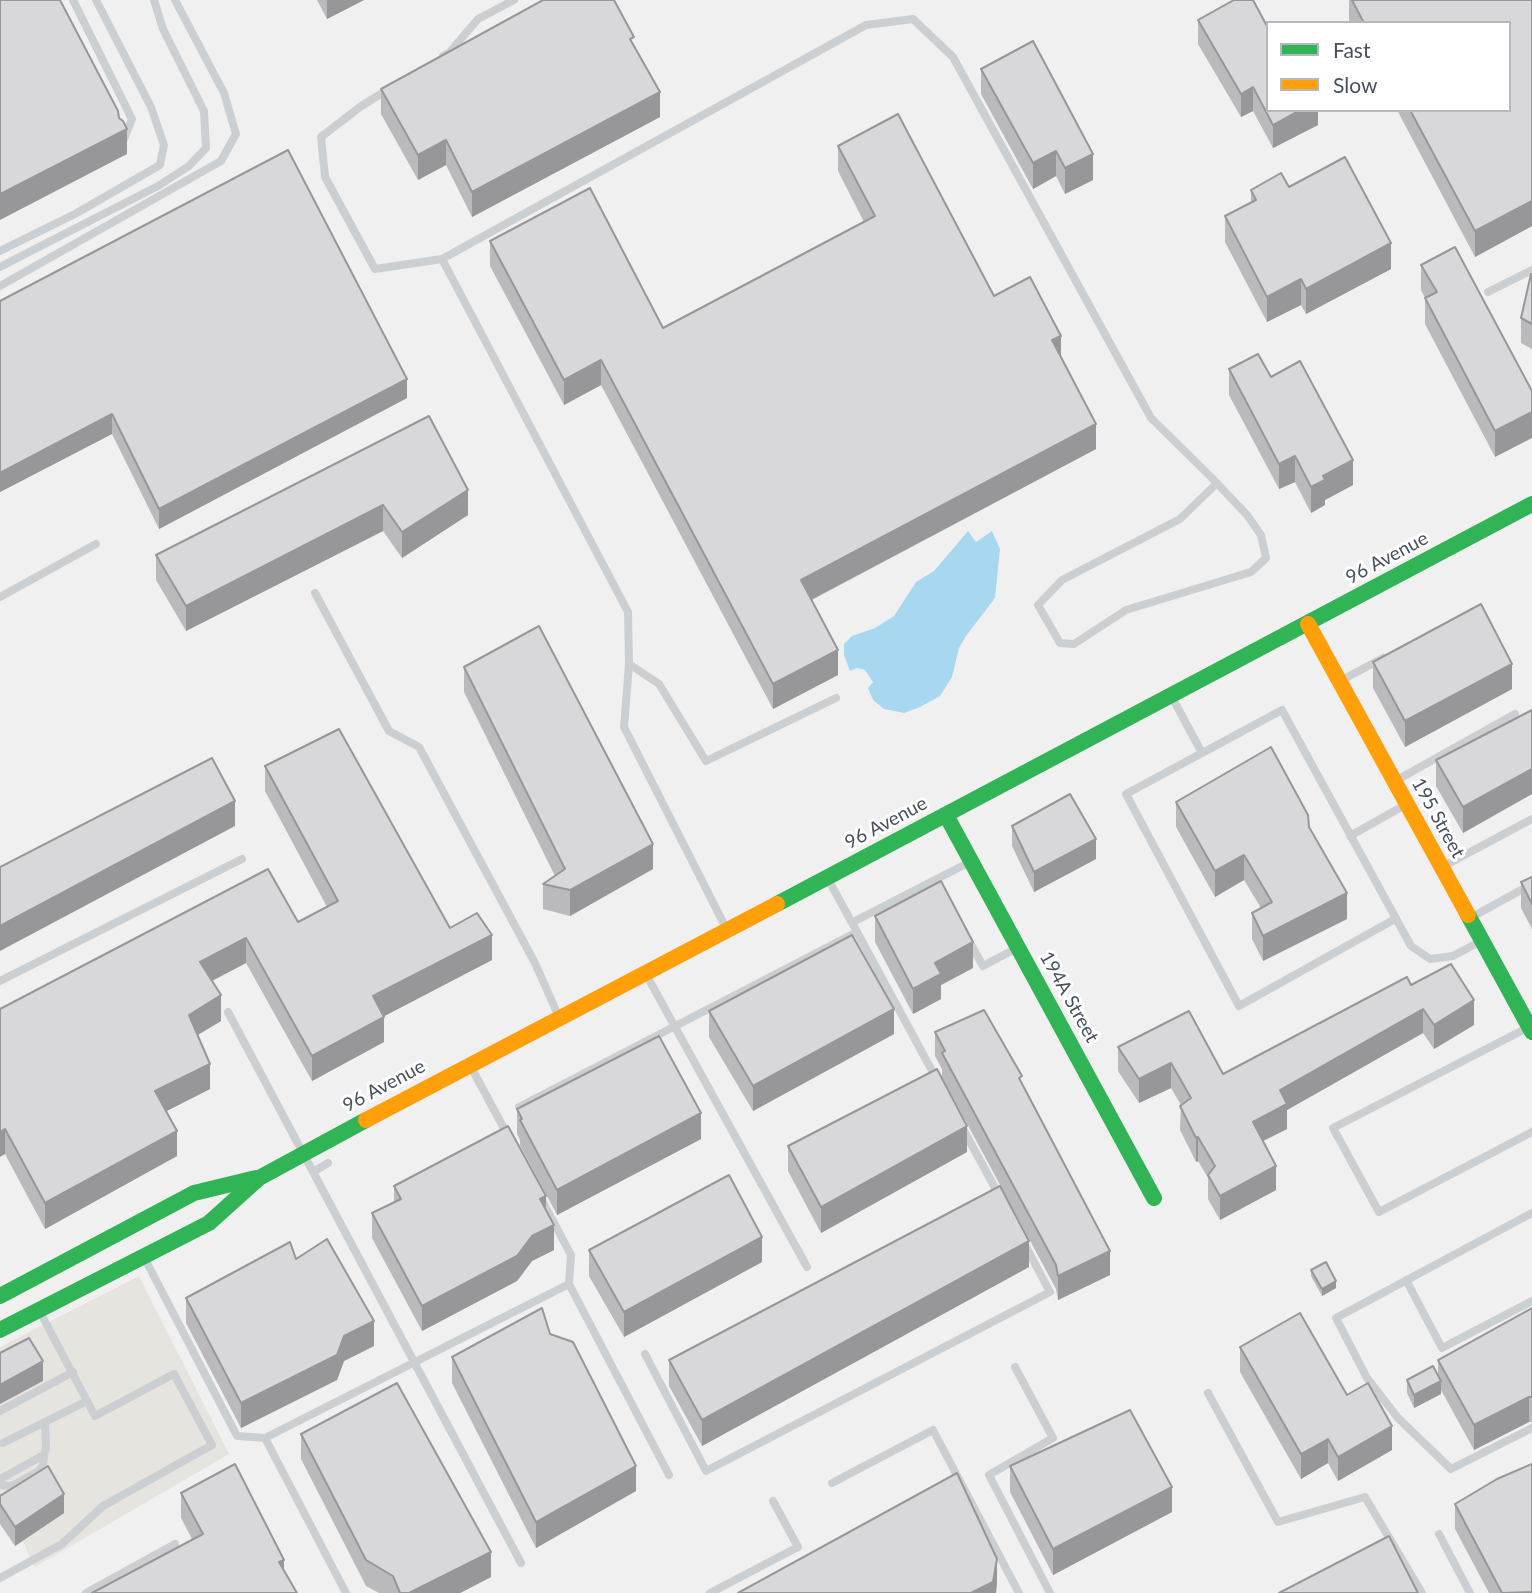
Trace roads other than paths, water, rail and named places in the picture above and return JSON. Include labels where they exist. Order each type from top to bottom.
[{"type":"main road","name":"96 Avenue","points":[[0,1330],[209,1223],[259,1178],[303,1153],[1532,504]]},
{"type":"main road","name":"195 Street","points":[[1308,624],[1531,1029]]},
{"type":"main road","name":"194A Street","points":[[946,815],[1154,1198]]},
{"type":"main road","name":"96 Avenue","points":[[0,1296],[194,1193],[259,1178]]},
{"type":"lane","points":[[73,0],[132,119],[124,140]]},
{"type":"lane","points":[[0,251],[75,214],[160,164],[164,145],[151,107],[96,0]]},
{"type":"lane","points":[[0,267],[158,186],[189,166],[206,148],[204,110],[163,29],[154,0]]},
{"type":"lane","points":[[0,286],[221,162],[236,134],[224,93],[175,0]]},
{"type":"lane","points":[[438,60],[449,53],[478,19],[514,0]]},
{"type":"lane","points":[[393,86],[321,136],[325,177],[375,269],[442,259],[866,25],[913,19],[953,57],[1151,418],[1217,484],[1261,535],[1266,558],[1251,572],[1126,610],[1074,643],[1060,643],[1038,605],[1062,580],[1180,519],[1217,484]]},
{"type":"lane","points":[[442,259],[628,612],[629,664],[624,727],[727,931]]},
{"type":"lane","points":[[1488,292],[1532,270]]},
{"type":"lane","points":[[0,597],[96,544]]},
{"type":"lane","points":[[314,593],[389,731],[419,747],[535,963],[560,1018]]},
{"type":"lane","points":[[1339,681],[1396,651]]},
{"type":"lane","points":[[629,664],[659,684],[687,734],[706,761],[836,698]]},
{"type":"lane","points":[[1172,696],[1202,753]]},
{"type":"lane","points":[[1395,919],[1239,1006],[1126,794],[1282,710],[1411,946],[1430,959],[1453,956],[1482,941]]},
{"type":"lane","points":[[1394,782],[1515,714]]},
{"type":"lane","points":[[1350,836],[1407,804]]},
{"type":"lane","points":[[1441,867],[1532,819]]},
{"type":"lane","points":[[0,981],[242,859]]},
{"type":"lane","points":[[853,922],[971,861]]},
{"type":"lane","points":[[828,878],[942,1089]]},
{"type":"lane","points":[[935,880],[941,891]]},
{"type":"lane","points":[[1469,919],[1532,884]]},
{"type":"lane","points":[[519,1107],[857,932]]},
{"type":"lane","points":[[965,933],[983,966],[1018,948]]},
{"type":"lane","points":[[646,973],[807,1267]]},
{"type":"lane","points":[[228,1012],[521,1563]]},
{"type":"lane","points":[[1531,1029],[1333,1128],[1379,1212],[1532,1132]]},
{"type":"lane","points":[[470,1065],[514,1148]]},
{"type":"lane","points":[[961,1126],[1006,1210]]},
{"type":"lane","points":[[313,1172],[328,1163]]},
{"type":"lane","points":[[540,1196],[571,1255],[569,1284],[668,1475]]},
{"type":"lane","points":[[1532,1213],[1336,1318],[1367,1378],[1398,1418],[1451,1469],[1532,1428]]},
{"type":"lane","points":[[645,1354],[706,1471],[1050,1292],[1019,1233]]},
{"type":"lane","points":[[143,1256],[237,1436],[265,1438],[569,1284]]},
{"type":"lane","points":[[1406,1280],[1442,1348],[1532,1301]]},
{"type":"lane","points":[[0,1578],[62,1544],[103,1506],[212,1445],[174,1374],[94,1416],[39,1310]]},
{"type":"lane","points":[[1015,1367],[1053,1438],[989,1475],[1050,1593]]},
{"type":"lane","points":[[0,1411],[72,1372]]},
{"type":"lane","points":[[1208,1393],[1278,1522],[1365,1497],[1422,1593]]},
{"type":"lane","points":[[4,1443],[87,1401]]},
{"type":"lane","points":[[0,1485],[12,1486],[43,1466],[46,1448],[45,1422]]},
{"type":"lane","points":[[832,1483],[933,1430],[1019,1593]]},
{"type":"lane","points":[[265,1438],[345,1593]]},
{"type":"lane","points":[[0,1479],[44,1455]]},
{"type":"lane","points":[[710,1593],[797,1546],[773,1501]]},
{"type":"lane","points":[[1439,1534],[1471,1593]]},
{"type":"lane","points":[[86,1593],[175,1544]]},
{"type":"water","points":[[968,531],[976,542],[992,531],[1000,549],[995,598],[959,648],[952,677],[940,696],[904,713],[884,709],[873,700],[868,688],[873,682],[865,670],[857,668],[850,671],[844,655],[844,644],[852,636],[875,628],[894,616],[916,582],[934,571]]}]
